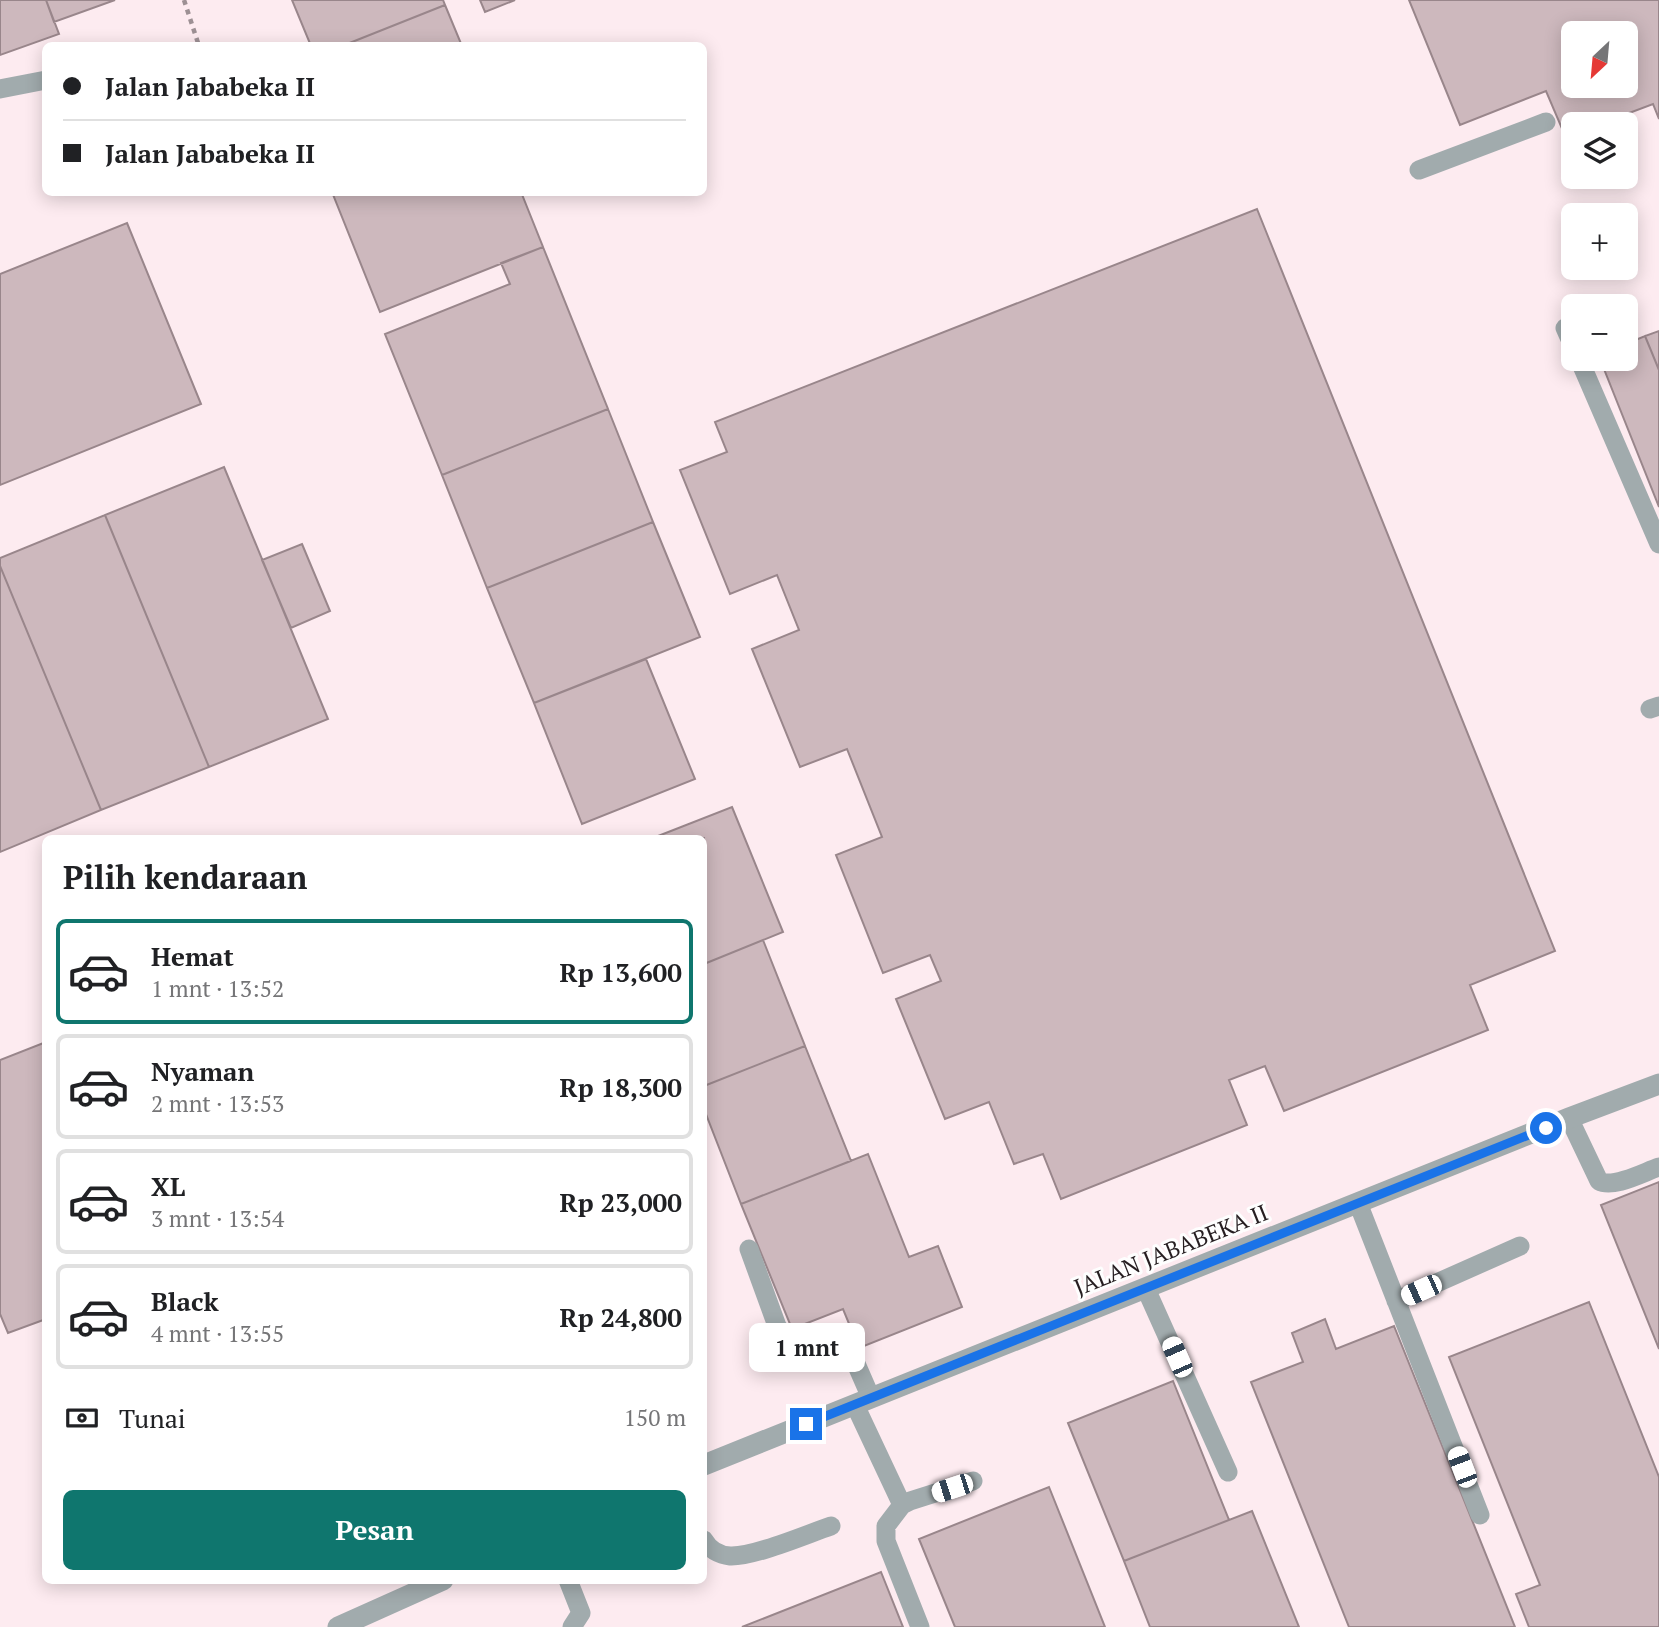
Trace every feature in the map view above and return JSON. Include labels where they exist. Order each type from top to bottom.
[{"type":"street","name":"JALAN JABABEKA II","points":[[707,1464],[1659,1084]]},
{"type":"street","points":[[338,1627],[434,1584]]},
{"type":"lane","points":[[0,89],[42,81]]},
{"type":"lane","points":[[1419,170],[1546,121]]},
{"type":"lane","points":[[1584,371],[1659,544]]},
{"type":"lane","points":[[1569,1118],[1598,1181],[1603,1184],[1608,1185],[1659,1167]]},
{"type":"lane","points":[[1358,1203],[1480,1515]]},
{"type":"lane","points":[[1396,1301],[1520,1246]]},
{"type":"lane","points":[[749,1249],[776,1326],[783,1335],[789,1340],[799,1342],[840,1339],[847,1343],[863,1402],[902,1505]]},
{"type":"lane","points":[[1146,1289],[1228,1472]]},
{"type":"lane","points":[[920,1627],[886,1541],[886,1526],[902,1505],[973,1481]]},
{"type":"lane","points":[[707,1544],[711,1550],[731,1556],[754,1552],[831,1526]]},
{"type":"lane","points":[[569,1584],[580,1613],[572,1627]]},
{"type":"path","points":[[184,0],[198,42]]},
{"type":"building","points":[[0,0],[46,0],[59,34],[0,55]]},
{"type":"building","points":[[46,0],[115,0],[54,22]]},
{"type":"building","points":[[292,0],[443,0],[445,5],[352,42],[309,42]]},
{"type":"building","points":[[480,0],[515,0],[485,12]]},
{"type":"building","points":[[1409,0],[1659,0],[1659,119],[1653,104],[1632,112],[1561,112],[1561,126],[1546,91],[1460,125]]},
{"type":"building","points":[[445,5],[460,42],[352,42]]},
{"type":"building","points":[[334,196],[523,196],[543,247],[380,312]]},
{"type":"building","points":[[1257,209],[1555,951],[1470,985],[1488,1030],[1284,1111],[1265,1066],[1229,1080],[1247,1125],[1061,1199],[1043,1154],[1014,1164],[989,1102],[945,1119],[896,999],[941,981],[930,955],[883,973],[836,855],[882,837],[847,749],[800,767],[752,649],[799,630],[777,575],[730,594],[680,470],[727,452],[715,422]]},
{"type":"building","points":[[127,223],[201,404],[0,485],[0,274]]},
{"type":"building","points":[[543,247],[608,409],[442,475],[385,334],[510,284],[501,263]]},
{"type":"building","points":[[1659,331],[1659,370],[1645,336]]},
{"type":"building","points":[[1645,336],[1659,370],[1659,507],[1605,371],[1638,371],[1638,339]]},
{"type":"building","points":[[608,409],[653,522],[487,588],[442,475]]},
{"type":"building","points":[[224,467],[328,719],[209,767],[105,515]]},
{"type":"building","points":[[105,515],[209,767],[101,810],[0,566],[0,558]]},
{"type":"building","points":[[653,522],[700,637],[534,703],[487,588]]},
{"type":"building","points":[[302,544],[330,611],[291,628],[262,560]]},
{"type":"building","points":[[0,566],[101,810],[0,852]]},
{"type":"building","points":[[646,659],[695,779],[582,824],[534,703]]},
{"type":"building","points":[[732,807],[783,932],[707,963],[707,835],[661,835]]},
{"type":"building","points":[[763,940],[805,1046],[707,1085],[707,963]]},
{"type":"building","points":[[42,1044],[42,1320],[8,1333],[0,1314],[0,1060]]},
{"type":"building","points":[[805,1046],[851,1161],[741,1204],[707,1117],[707,1085]]},
{"type":"building","points":[[868,1154],[909,1257],[938,1246],[962,1307],[859,1348],[843,1309],[792,1329],[741,1204]]},
{"type":"building","points":[[1659,1182],[1659,1349],[1601,1205]]},
{"type":"building","points":[[1589,1302],[1659,1477],[1659,1627],[1529,1627],[1516,1594],[1540,1585],[1449,1357]]},
{"type":"building","points":[[1325,1319],[1336,1349],[1394,1326],[1515,1627],[1349,1627],[1251,1382],[1303,1362],[1292,1333]]},
{"type":"building","points":[[1173,1381],[1229,1520],[1124,1561],[1068,1423]]},
{"type":"building","points":[[1049,1487],[1105,1627],[955,1627],[919,1539]]},
{"type":"building","points":[[1252,1511],[1299,1627],[1150,1627],[1124,1561]]},
{"type":"building","points":[[881,1572],[903,1627],[742,1627]]},
{"type":"route","points":[[806,1424],[1546,1128]]}]
